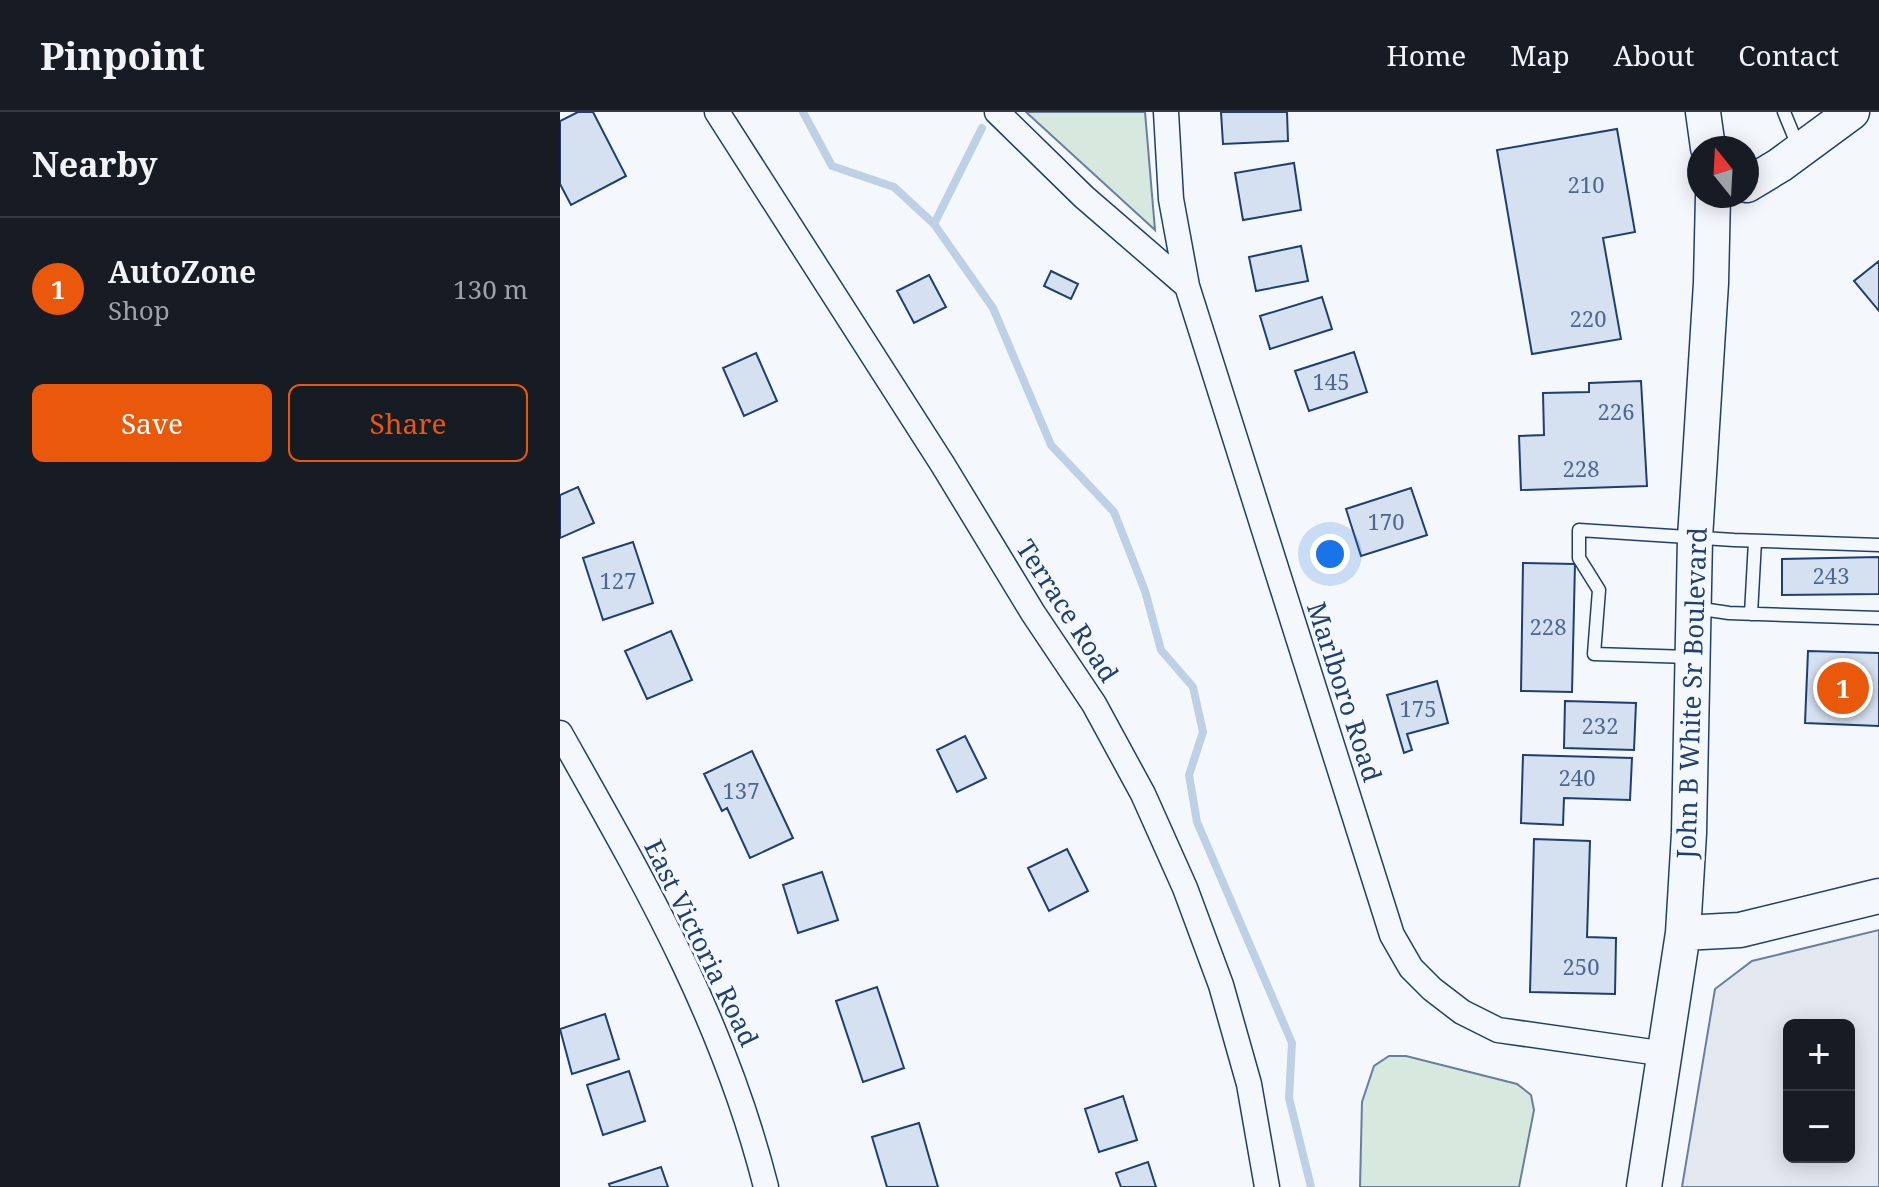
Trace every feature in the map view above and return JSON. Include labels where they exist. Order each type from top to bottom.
[{"type":"main road","points":[[1703,112],[1706,136]]},
{"type":"main road","points":[[1759,177],[1852,112]]},
{"type":"main road","name":"John B White Sr Boulevard","points":[[1644,1187],[1683,933],[1689,833],[1695,538],[1717,208]]},
{"type":"main road","points":[[1683,933],[1740,930],[1879,896]]},
{"type":"street","name":"Terrace Road","points":[[717,112],[1033,613],[1094,704],[1143,794],[1185,888],[1221,985],[1249,1084],[1267,1187]]},
{"type":"street","points":[[997,112],[1084,197],[1187,286]]},
{"type":"street","name":"Marlboro Road","points":[[1166,112],[1171,199],[1187,286],[1392,935],[1411,968],[1432,989],[1462,1012],[1498,1030],[1666,1054]]},
{"type":"street","name":"East Victoria Road","points":[[560,733],[652,895],[688,968],[738,1088],[766,1187]]},
{"type":"lane","points":[[1784,112],[1800,150]]},
{"type":"lane","points":[[1693,657],[1594,654],[1599,590],[1579,558],[1579,530],[1879,545]]},
{"type":"lane","points":[[1751,614],[1755,541]]},
{"type":"lane","points":[[1694,608],[1751,614],[1879,618]]},
{"type":"shaded area","points":[[1026,112],[1145,112],[1155,230]]},
{"type":"shaded area","points":[[1879,930],[1879,1187],[1682,1187],[1715,989],[1752,961]]},
{"type":"shaded area","points":[[1389,1056],[1406,1056],[1517,1084],[1531,1095],[1534,1110],[1519,1187],[1360,1187],[1362,1102],[1374,1066]]},
{"type":"building","points":[[578,112],[593,112],[626,176],[571,205],[560,184],[560,121]]},
{"type":"building","points":[[1221,112],[1287,112],[1288,141],[1223,144]]},
{"type":"building","points":[[1617,129],[1635,232],[1603,238],[1621,339],[1532,354],[1497,150]]},
{"type":"building","points":[[1294,163],[1301,210],[1243,220],[1235,173]]},
{"type":"building","points":[[1301,246],[1308,281],[1256,291],[1249,257]]},
{"type":"building","points":[[1879,261],[1879,311],[1854,281]]},
{"type":"building","points":[[1051,271],[1078,284],[1071,299],[1044,286]]},
{"type":"building","points":[[929,275],[946,307],[914,323],[897,291]]},
{"type":"building","points":[[1322,297],[1332,329],[1270,349],[1260,316]]},
{"type":"building","points":[[1354,352],[1367,392],[1309,411],[1295,371]]},
{"type":"building","points":[[756,353],[777,401],[744,416],[723,368]]},
{"type":"building","points":[[1641,381],[1647,486],[1521,490],[1519,436],[1544,435],[1543,393],[1589,392],[1589,383]]},
{"type":"building","points":[[578,487],[594,523],[560,538],[560,495]]},
{"type":"building","points":[[1411,488],[1427,535],[1361,556],[1346,509]]},
{"type":"building","points":[[633,542],[653,603],[603,620],[583,558]]},
{"type":"building","points":[[1879,557],[1879,594],[1782,595],[1782,559]]},
{"type":"building","points":[[1523,563],[1575,564],[1572,692],[1521,691]]},
{"type":"building","points":[[671,631],[692,680],[647,699],[625,651]]},
{"type":"building","points":[[1808,651],[1879,653],[1879,726],[1805,723]]},
{"type":"building","points":[[1437,681],[1448,723],[1407,734],[1412,750],[1404,753],[1387,695]]},
{"type":"building","points":[[1565,701],[1636,703],[1634,750],[1564,748]]},
{"type":"building","points":[[965,736],[986,778],[957,792],[937,750]]},
{"type":"building","points":[[752,751],[793,838],[750,858],[727,808],[722,811],[704,774]]},
{"type":"building","points":[[1523,755],[1632,758],[1630,800],[1564,798],[1563,825],[1521,823]]},
{"type":"building","points":[[1534,839],[1590,841],[1587,937],[1616,938],[1615,994],[1530,992]]},
{"type":"building","points":[[1067,849],[1088,891],[1049,911],[1028,868]]},
{"type":"building","points":[[822,872],[838,920],[798,933],[783,885]]},
{"type":"building","points":[[877,987],[904,1068],[863,1082],[836,1001]]},
{"type":"building","points":[[605,1014],[619,1059],[572,1074],[560,1029]]},
{"type":"building","points":[[629,1071],[645,1121],[603,1135],[587,1085]]},
{"type":"building","points":[[1123,1096],[1137,1140],[1099,1152],[1085,1109]]},
{"type":"building","points":[[919,1123],[938,1187],[887,1187],[872,1137]]},
{"type":"building","points":[[1148,1162],[1156,1187],[1121,1187],[1116,1173]]},
{"type":"building","points":[[661,1167],[668,1187],[610,1187],[609,1184]]},
{"type":"waterway","points":[[803,112],[832,166],[894,187],[934,224],[993,308],[1051,445],[1114,512],[1145,591],[1161,650],[1193,687],[1203,732],[1189,775],[1197,822],[1292,1043],[1289,1098],[1311,1187]]},
{"type":"waterway","points":[[934,224],[982,128]]},
{"type":"place","name":"AutoZone","points":[[1843,688]]}]
